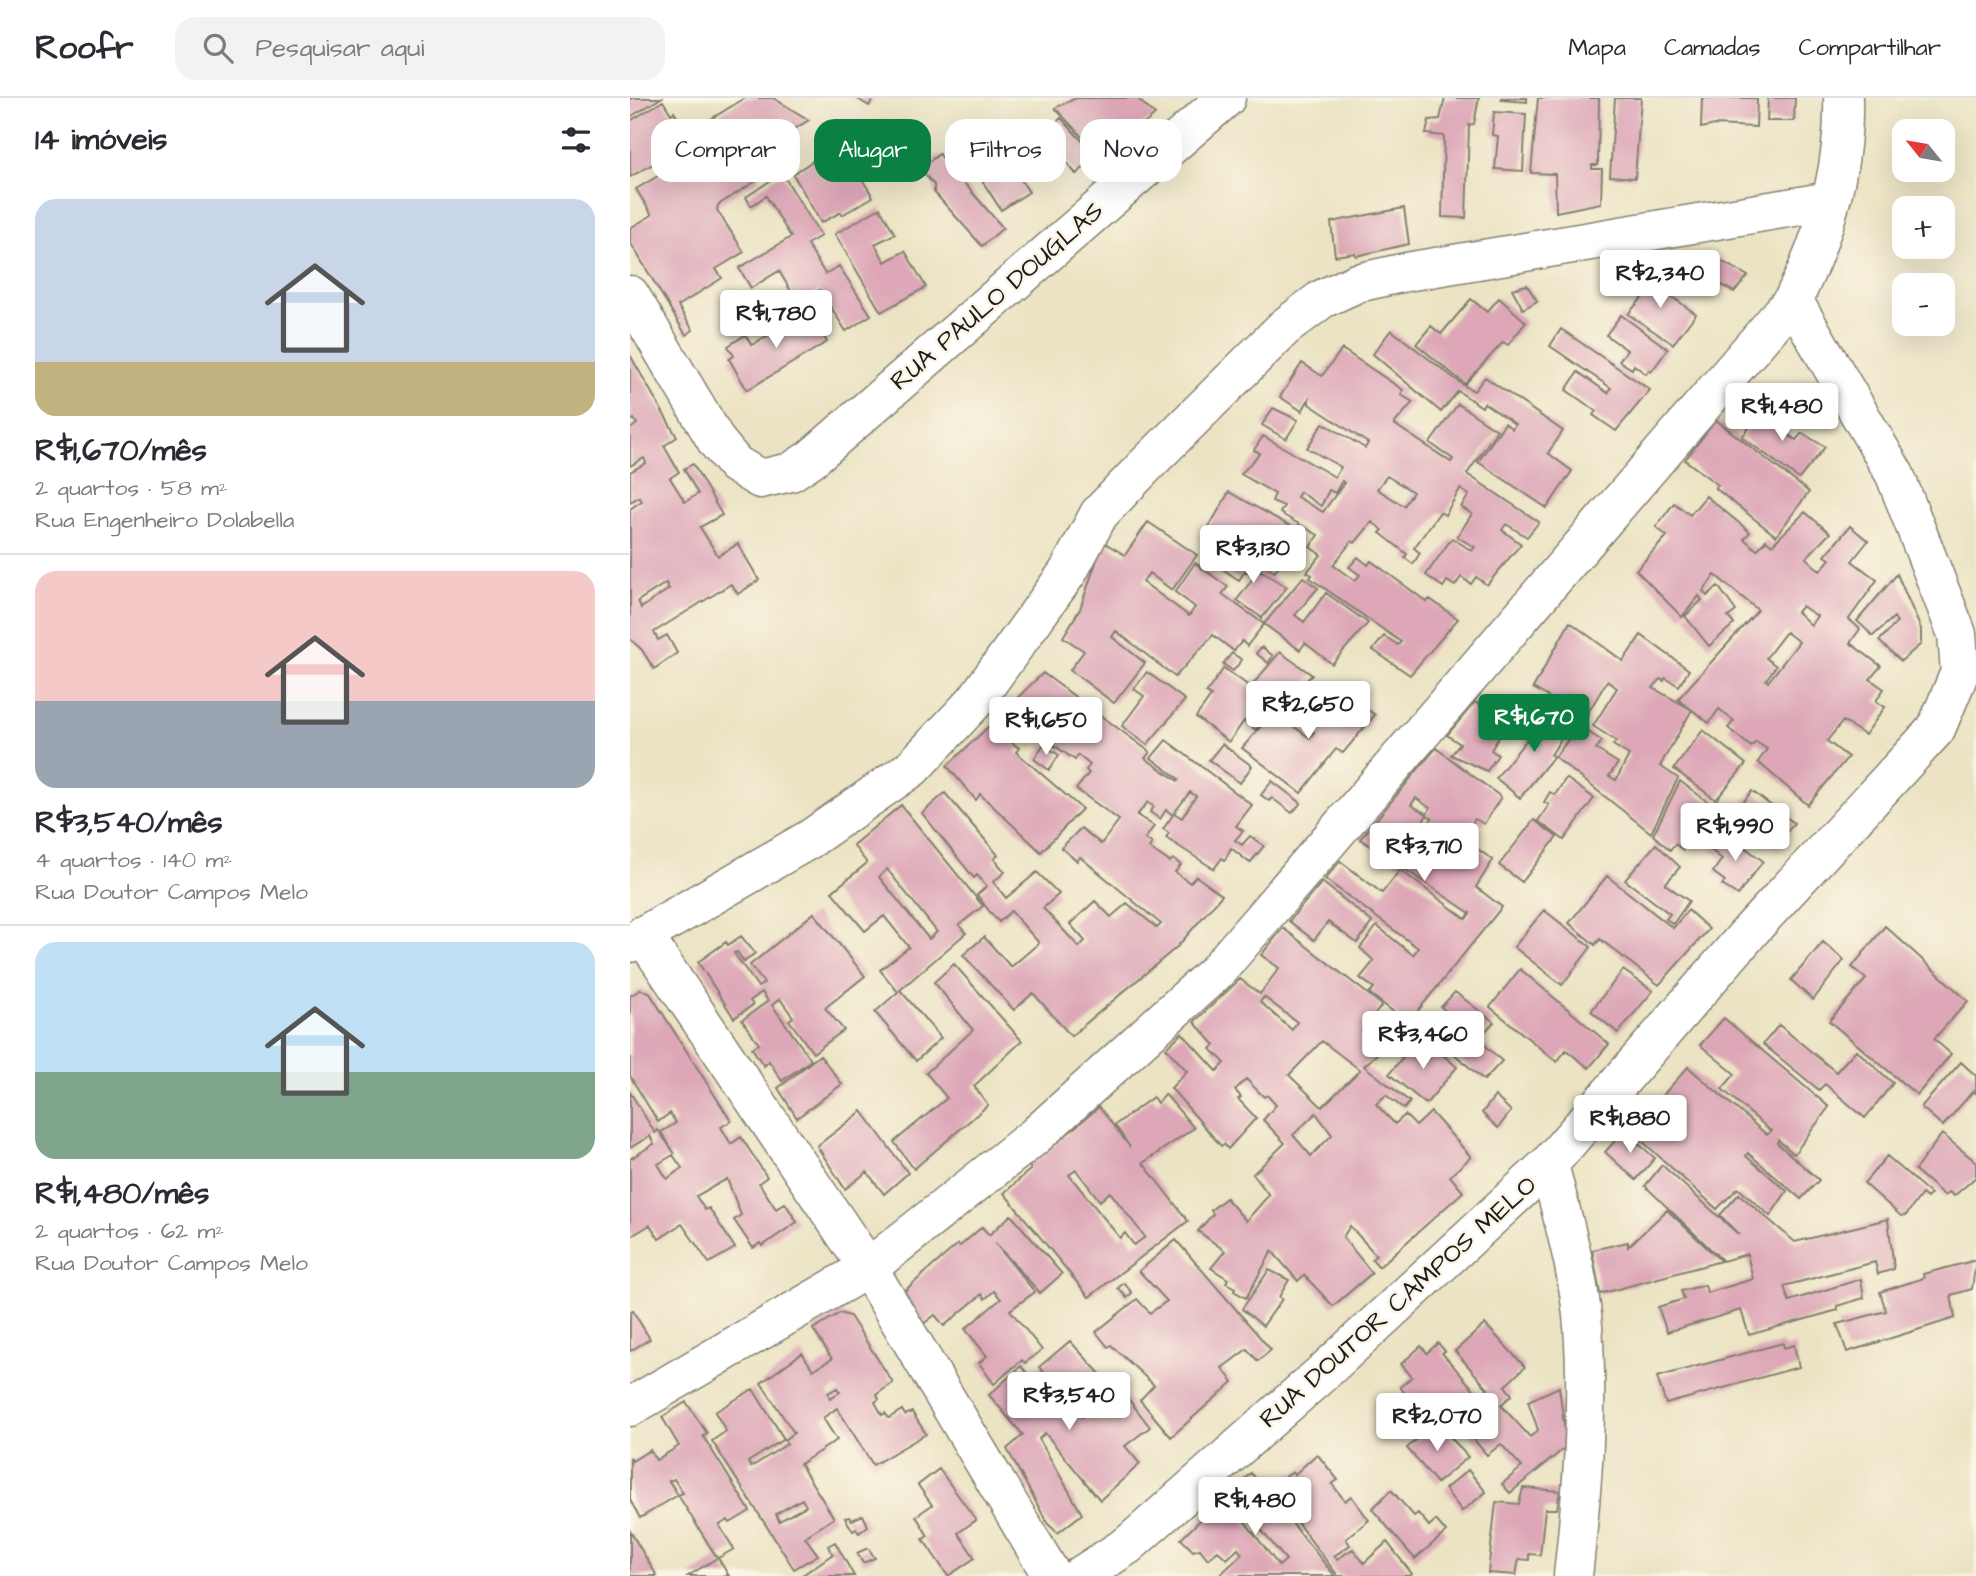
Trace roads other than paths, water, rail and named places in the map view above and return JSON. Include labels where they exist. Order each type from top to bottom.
[{"type":"street","name":"RUA PAULO DOUGLAS","points":[[630,295],[717,442],[735,464],[760,479],[791,472],[812,458],[1226,98]]},
{"type":"street","points":[[630,1407],[868,1268],[1035,1136],[1217,971],[1793,300],[1816,254],[1830,201],[1844,132],[1843,98]]},
{"type":"street","points":[[1052,1576],[868,1268],[637,939],[810,839],[912,768],[975,701],[1021,640],[1068,572],[1100,514],[1285,327],[1322,299],[1357,284],[1406,272],[1830,201]]},
{"type":"street","name":"RUA DOUTOR CAMPOS MELO","points":[[1080,1576],[1128,1545],[1327,1369],[1549,1164],[1752,929],[1936,729],[1960,672],[1957,634],[1895,475],[1793,300]]},
{"type":"street","points":[[1549,1164],[1566,1231],[1583,1324],[1585,1466],[1573,1576]]}]
